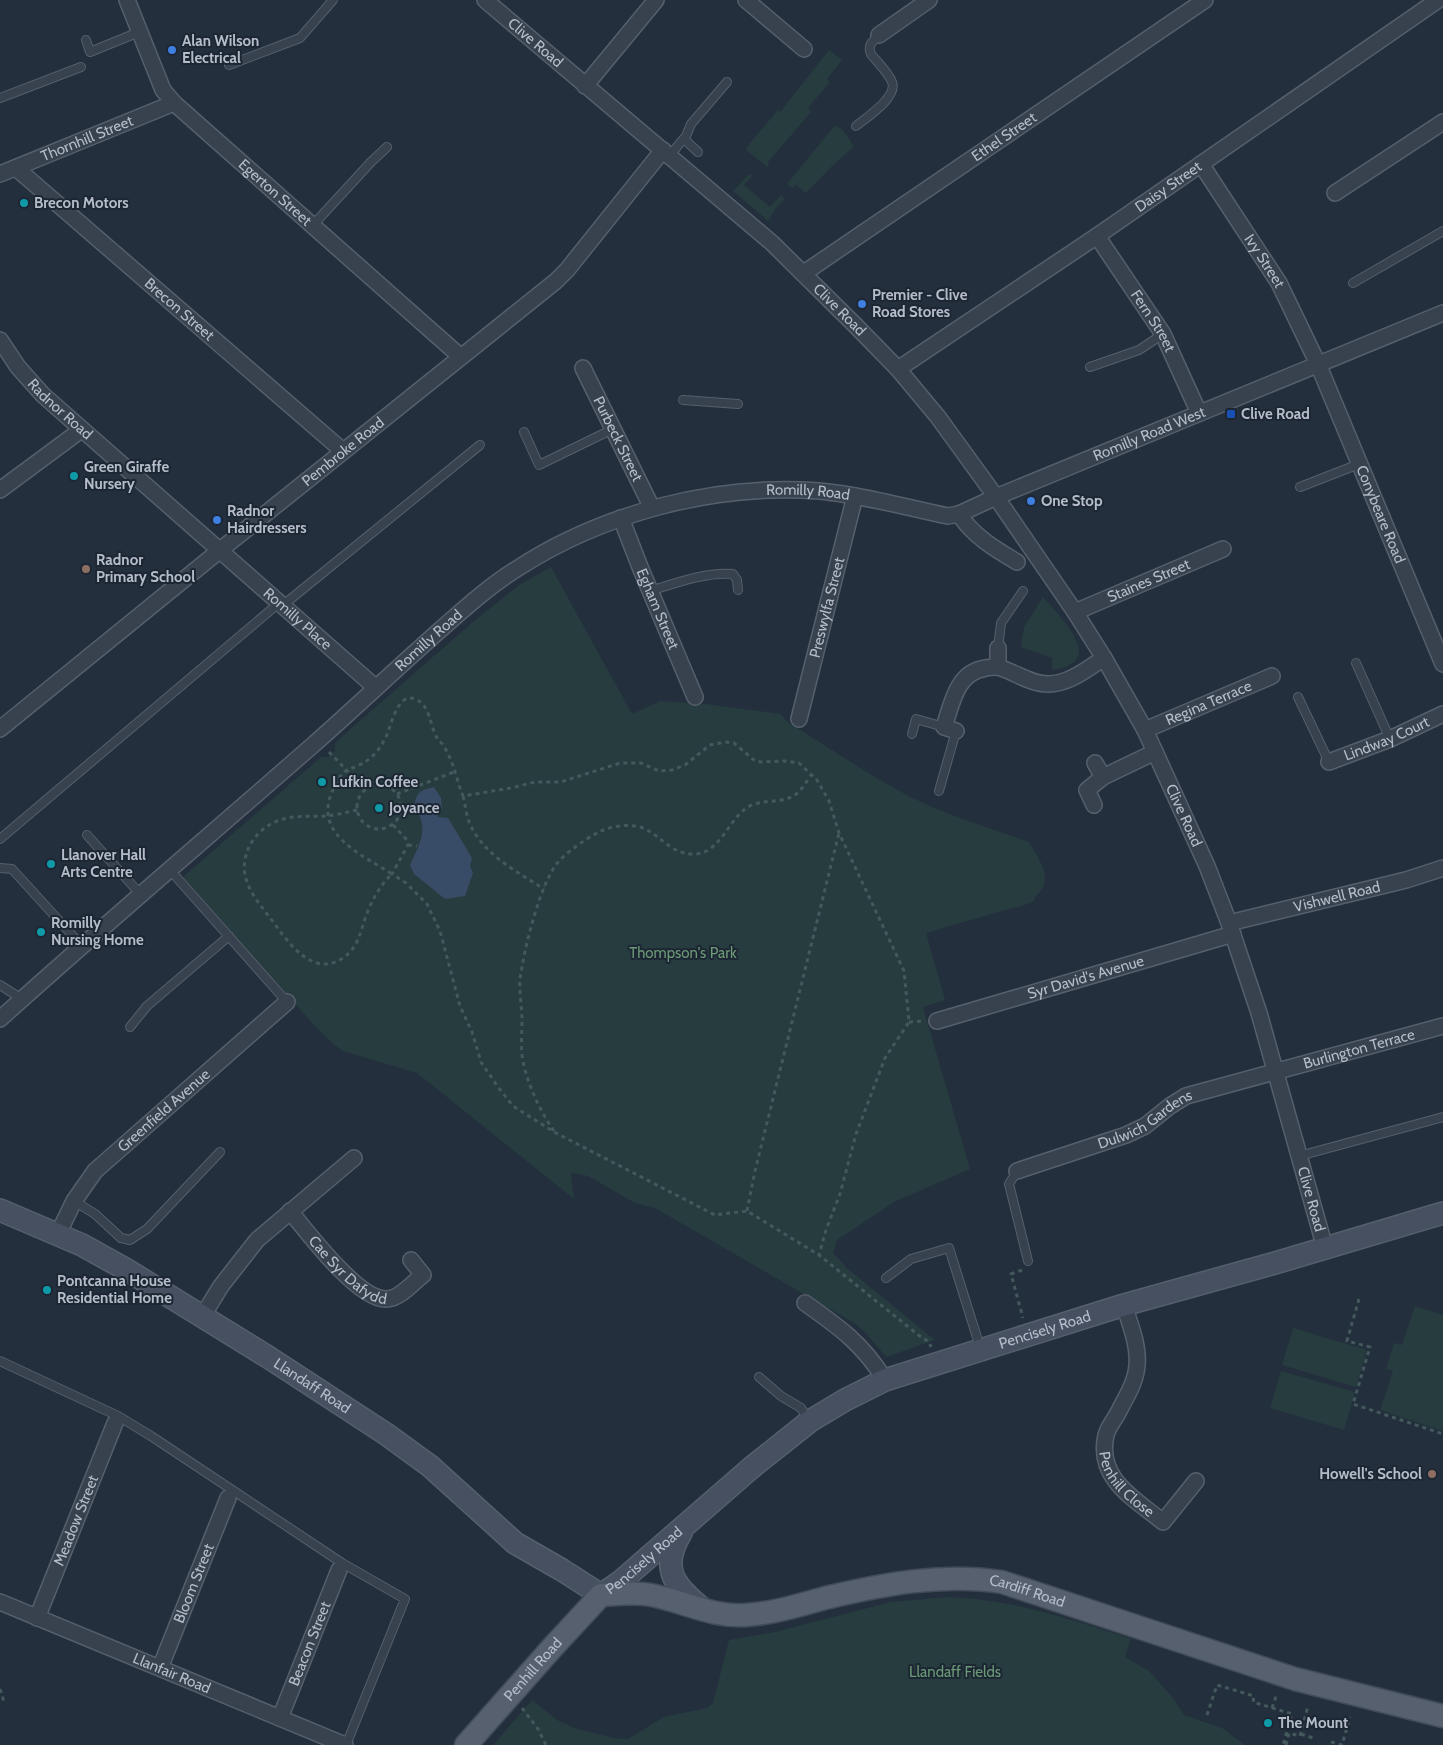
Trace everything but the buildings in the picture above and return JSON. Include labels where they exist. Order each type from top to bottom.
[{"type":"main road","name":"Llandaff Road","points":[[0,1210],[58,1234],[127,1270],[268,1357],[386,1434],[430,1466],[515,1543],[602,1595]]},
{"type":"main road","name":"Pencisely Road","points":[[602,1595],[620,1582],[751,1468],[810,1421],[845,1400],[885,1380],[1124,1305],[1443,1214]]},
{"type":"main road","name":"Pencisely Road","points":[[686,1524],[671,1552],[671,1571],[673,1579],[679,1587],[704,1610]]},
{"type":"main road","name":"Cardiff Road","points":[[602,1595],[626,1593],[650,1595],[718,1614],[748,1615],[789,1608],[899,1582],[934,1579],[982,1579],[1002,1582],[1295,1679],[1443,1716]]},
{"type":"main road","name":"Penhill Road","points":[[466,1745],[602,1595]]},
{"type":"street","name":"Egerton Street","points":[[127,0],[163,90],[174,103],[461,357]]},
{"type":"street","name":"Clive Road","points":[[485,0],[772,243],[898,369],[938,417],[1075,612],[1145,730],[1208,866],[1259,1013],[1274,1072],[1325,1248]]},
{"type":"street","points":[[585,86],[656,0]]},
{"type":"street","points":[[746,0],[804,50]]},
{"type":"street","name":"Ethel Street","points":[[804,273],[1205,0]]},
{"type":"street","name":"Daisy Street","points":[[898,369],[1096,236],[1438,0]]},
{"type":"street","points":[[879,35],[926,1]]},
{"type":"street","name":"Thornhill Street","points":[[0,174],[174,103]]},
{"type":"street","points":[[1335,193],[1443,122]]},
{"type":"street","name":"Pembroke Road","points":[[0,729],[567,270],[666,153]]},
{"type":"street","name":"Ivy Street","points":[[1201,164],[1279,283],[1318,364]]},
{"type":"street","name":"Brecon Street","points":[[16,168],[343,451]]},
{"type":"street","name":"Fern Street","points":[[1096,236],[1163,334],[1199,413]]},
{"type":"street","name":"Romilly Road West","points":[[996,497],[1443,313]]},
{"type":"street","name":"Radnor Road","points":[[0,340],[18,366],[43,395],[219,551]]},
{"type":"street","name":"Conybeare Road","points":[[1318,364],[1443,664]]},
{"type":"street","name":"Purbeck Street","points":[[583,368],[652,508]]},
{"type":"street","points":[[0,490],[81,430]]},
{"type":"street","name":"Romilly Road","points":[[0,1019],[319,740],[473,601],[514,570],[543,553],[621,518],[652,508],[724,494],[781,490],[819,491],[855,496],[948,516],[959,514],[996,497]]},
{"type":"street","name":"Preswylfa Street","points":[[799,719],[855,496]]},
{"type":"street","points":[[959,514],[966,524],[993,548],[1018,562]]},
{"type":"street","name":"Egham Street","points":[[621,518],[696,697]]},
{"type":"street","name":"Staines Street","points":[[1075,612],[1223,549]]},
{"type":"street","name":"Romilly Place","points":[[219,551],[375,688]]},
{"type":"street","points":[[998,648],[998,666]]},
{"type":"street","points":[[950,729],[957,688],[963,679],[982,668],[998,666],[1033,682],[1048,684],[1062,682],[1077,676],[1104,658]]},
{"type":"street","name":"Regina Terrace","points":[[1145,730],[1272,676]]},
{"type":"street","name":"Lindway Court","points":[[1329,762],[1390,739],[1443,714]]},
{"type":"street","points":[[1094,805],[1087,790],[1103,777],[1155,752]]},
{"type":"street","points":[[1095,763],[1103,777]]},
{"type":"street","name":"Vishwell Road","points":[[1231,929],[1443,868]]},
{"type":"street","name":"Syr David's Avenue","points":[[937,1021],[1231,929]]},
{"type":"street","name":"Greenfield Avenue","points":[[58,1234],[74,1201],[95,1171],[287,1002]]},
{"type":"street","name":"Burlington Terrace","points":[[1274,1072],[1443,1026]]},
{"type":"street","name":"Dulwich Gardens","points":[[1017,1171],[1126,1135],[1145,1126],[1186,1096],[1274,1072]]},
{"type":"street","points":[[202,1317],[222,1286],[257,1240],[354,1158]]},
{"type":"street","name":"Cae Syr Dafydd","points":[[290,1211],[343,1274],[375,1297],[385,1299],[396,1297],[423,1274],[410,1260]]},
{"type":"street","points":[[805,1303],[850,1336],[874,1362],[885,1380]]},
{"type":"street","name":"Penhill Close","points":[[1124,1305],[1135,1342],[1138,1364],[1134,1382],[1107,1434],[1105,1449],[1107,1465],[1116,1484],[1163,1522],[1196,1481]]},
{"type":"street","name":"Meadow Street","points":[[37,1618],[117,1419]]},
{"type":"street","name":"Bloom Street","points":[[160,1668],[229,1494]]},
{"type":"street","name":"Beacon Street","points":[[280,1718],[341,1566]]},
{"type":"street","name":"Llanfair Road","points":[[0,1602],[345,1745]]},
{"type":"lane","points":[[229,65],[300,38],[333,0]]},
{"type":"lane","points":[[86,40],[90,52],[139,32]]},
{"type":"lane","points":[[856,126],[890,96],[894,89],[892,81],[870,54],[870,44],[879,35]]},
{"type":"lane","points":[[0,98],[81,67]]},
{"type":"lane","points":[[666,153],[684,139],[691,124],[727,82]]},
{"type":"lane","points":[[684,139],[698,152]]},
{"type":"lane","points":[[313,225],[387,147]]},
{"type":"lane","points":[[1353,283],[1443,231]]},
{"type":"lane","points":[[1090,367],[1139,350],[1163,334]]},
{"type":"lane","points":[[683,400],[738,404]]},
{"type":"lane","points":[[524,432],[539,465],[613,429]]},
{"type":"lane","points":[[0,839],[281,605],[480,445]]},
{"type":"lane","points":[[1300,487],[1359,464]]},
{"type":"lane","points":[[650,590],[686,580],[732,574],[737,580],[738,590]]},
{"type":"lane","points":[[998,648],[1001,623],[1023,591]]},
{"type":"lane","points":[[1356,663],[1390,739]]},
{"type":"lane","points":[[1298,697],[1329,762]]},
{"type":"lane","points":[[912,734],[916,719],[950,729],[939,791]]},
{"type":"lane","points":[[87,835],[142,896]]},
{"type":"lane","points":[[0,868],[12,869],[83,947]]},
{"type":"lane","points":[[170,870],[287,1002]]},
{"type":"lane","points":[[130,1027],[147,1006],[229,936]]},
{"type":"lane","points":[[0,986],[22,1000]]},
{"type":"lane","points":[[1299,1156],[1443,1117]]},
{"type":"lane","points":[[74,1201],[95,1214],[121,1238],[130,1240],[147,1229],[220,1152]]},
{"type":"lane","points":[[1017,1171],[1010,1184],[1028,1261]]},
{"type":"lane","points":[[886,1278],[911,1260],[949,1248],[981,1350]]},
{"type":"lane","points":[[0,1361],[151,1436],[229,1494],[341,1566],[405,1599],[345,1745]]},
{"type":"lane","points":[[759,1377],[781,1396],[801,1408],[810,1421]]},
{"type":"path","points":[[544,889],[500,860],[481,842],[468,820],[463,796],[448,755],[437,738],[425,708],[416,699],[410,698],[402,702],[397,707],[386,737],[375,756],[366,763],[346,770],[337,781],[327,808],[329,822],[335,834],[346,844],[406,883],[427,904],[440,931],[460,1006],[472,1032],[481,1062],[513,1106],[554,1132],[716,1215],[748,1211],[819,1255],[916,1334],[930,1342],[938,1362]]},
{"type":"path","points":[[319,740],[366,789]]},
{"type":"path","points":[[463,796],[535,782],[562,782],[620,763],[640,763],[660,771],[672,770],[685,765],[710,745],[725,742],[734,742],[755,761],[785,760],[799,763],[818,780],[829,801],[839,833],[904,971],[909,1022],[886,1058],[856,1134],[840,1194],[826,1230],[819,1255]]},
{"type":"path","points":[[397,794],[454,772]]},
{"type":"path","points":[[554,1132],[533,1093],[523,1064],[520,981],[526,946],[544,889],[558,862],[576,846],[599,832],[613,827],[643,828],[666,845],[681,852],[693,854],[705,852],[717,843],[745,809],[758,803],[790,798],[802,788],[812,774]]},
{"type":"path","points":[[372,785],[379,785],[391,789],[397,794],[401,807],[400,813],[393,825],[380,830],[370,828],[360,818],[357,810],[358,800],[366,789],[372,785]]},
{"type":"path","points":[[357,810],[328,816],[291,817],[270,824],[254,838],[246,853],[243,872],[256,899],[300,955],[315,963],[330,964],[342,958],[353,949],[360,938],[371,904],[382,883],[392,874],[408,845],[407,840],[393,825]]},
{"type":"path","points":[[748,1211],[755,1171],[839,833]]},
{"type":"path","points":[[408,845],[417,846]]},
{"type":"path","points":[[1022,1338],[1016,1320],[1024,1317],[1011,1274],[1030,1267],[1028,1261]]},
{"type":"path","points":[[1359,1299],[1347,1341],[1370,1347],[1353,1404],[1443,1434]]},
{"type":"path","points":[[1207,1715],[1217,1685],[1254,1696],[1253,1702],[1292,1714],[1284,1745]]},
{"type":"path","points":[[0,1689],[4,1702]]},
{"type":"path","points":[[1301,1734],[1308,1706]]},
{"type":"path","points":[[522,1707],[538,1729],[546,1745]]},
{"type":"path","points":[[1331,1742],[1342,1745],[1350,1717]]},
{"type":"path","points":[[1284,1745],[1289,1733],[1313,1738]]},
{"type":"green space","points":[[829,50],[842,60],[827,79],[830,82],[808,108],[811,112],[768,162],[767,167],[745,149],[778,110],[780,112]]},
{"type":"green space","points":[[835,125],[843,130],[854,147],[835,163],[806,193],[796,185],[793,188],[787,184]]},
{"type":"green space","points":[[749,174],[752,176],[744,185],[770,207],[781,195],[785,199],[776,208],[768,221],[733,191]]},
{"type":"green space","name":"Thompson's Park","points":[[551,567],[632,714],[660,701],[706,704],[780,714],[789,723],[870,774],[921,802],[1029,842],[1041,863],[1045,877],[1044,884],[1041,891],[1034,898],[1035,901],[926,933],[945,1000],[923,1007],[970,1169],[894,1202],[837,1240],[833,1253],[848,1269],[935,1340],[886,1357],[865,1332],[854,1323],[655,1208],[635,1203],[588,1176],[571,1173],[574,1199],[417,1073],[343,1051],[336,1046],[250,954],[183,877],[321,757],[328,757],[335,751],[335,743],[339,739],[474,621],[519,585]]},
{"type":"green space","points":[[1043,597],[1069,628],[1079,647],[1079,655],[1074,662],[1052,670],[1052,658],[1021,647],[1024,627]]},
{"type":"green space","points":[[1415,1306],[1443,1315],[1443,1431],[1380,1410],[1393,1371],[1386,1369],[1394,1343],[1402,1345]]},
{"type":"green space","points":[[1293,1328],[1367,1350],[1356,1387],[1282,1365]]},
{"type":"green space","points":[[1281,1371],[1355,1392],[1344,1430],[1270,1408]]},
{"type":"green space","name":"Llandaff Fields","points":[[948,1597],[996,1602],[1041,1611],[1131,1639],[1125,1657],[1149,1671],[1174,1699],[1184,1715],[1222,1728],[1245,1745],[493,1745],[532,1700],[557,1720],[575,1728],[614,1738],[628,1739],[664,1717],[707,1708],[713,1703],[729,1640],[775,1632],[891,1602]]},
{"type":"water","points":[[434,787],[441,798],[442,808],[438,817],[448,818],[472,858],[470,866],[473,873],[465,896],[445,899],[414,874],[410,865],[422,836],[422,822],[414,807],[416,798],[419,792]]},
{"type":"place","name":"Alan Wilson Electrical","points":[[172,50]]},
{"type":"place","name":"Brecon Motors","points":[[24,203]]},
{"type":"place","name":"Premier - Clive Road Stores","points":[[862,304]]},
{"type":"place","name":"Clive Road","points":[[1231,414]]},
{"type":"place","name":"Green Giraffe Nursery","points":[[74,476]]},
{"type":"place","name":"One Stop","points":[[1031,501]]},
{"type":"place","name":"Radnor Hairdressers","points":[[217,520]]},
{"type":"place","name":"Radnor Primary School","points":[[86,569]]},
{"type":"place","name":"Lufkin Coffee","points":[[322,782]]},
{"type":"place","name":"Joyance","points":[[379,808]]},
{"type":"place","name":"Llanover Hall Arts Centre","points":[[51,864]]},
{"type":"place","name":"Romilly Nursing Home","points":[[41,932]]},
{"type":"place","name":"Pontcanna House Residential Home","points":[[47,1290]]},
{"type":"place","name":"Howell's School","points":[[1432,1474]]},
{"type":"place","name":"The Mount","points":[[1268,1723]]}]
